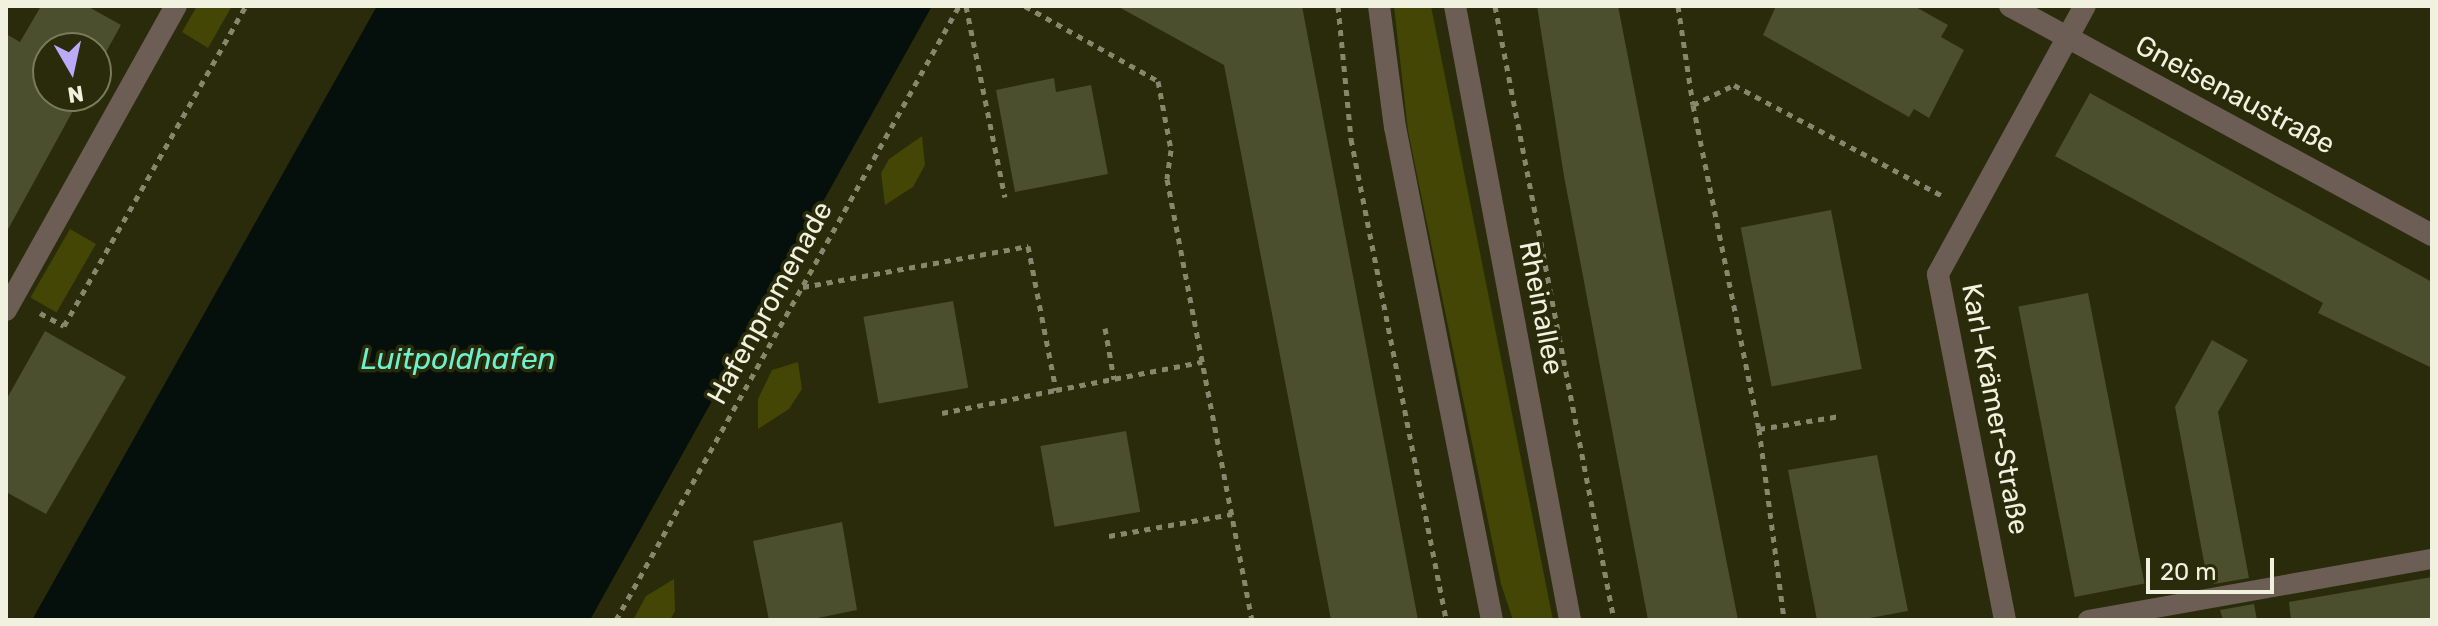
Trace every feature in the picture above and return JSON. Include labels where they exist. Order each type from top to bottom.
[{"type":"street","points":[[9,304],[176,6]]},
{"type":"street","points":[[1379,6],[1395,127],[1492,620]]},
{"type":"street","name":"Rheinallee","points":[[1455,6],[1570,620]]},
{"type":"street","name":"Gneisenaustraße","points":[[2010,6],[2432,235]]},
{"type":"street","name":"Karl-Krämer-Straße","points":[[2005,620],[1938,274],[2085,6]]},
{"type":"lane","points":[[2088,620],[2432,559]]},
{"type":"path","points":[[9,304],[64,326],[246,6]]},
{"type":"path","name":"Hafenpromenade","points":[[616,620],[959,6]]},
{"type":"path","points":[[966,6],[1005,197]]},
{"type":"path","points":[[1025,6],[1158,81],[1171,150],[1167,179],[1252,620]]},
{"type":"path","points":[[1338,6],[1351,139],[1446,620]]},
{"type":"path","points":[[1495,6],[1614,620]]},
{"type":"path","points":[[1678,6],[1693,105],[1759,429],[1784,620]]},
{"type":"path","points":[[1693,105],[1734,85],[1971,211]]},
{"type":"path","points":[[802,287],[1028,246],[1056,390]]},
{"type":"path","points":[[1105,328],[1114,379]]},
{"type":"path","points":[[942,413],[1202,362]]},
{"type":"path","points":[[1759,429],[1840,416]]},
{"type":"path","points":[[1109,536],[1232,514]]},
{"type":"shaded area","points":[[197,6],[232,6],[208,48],[182,32]]},
{"type":"shaded area","points":[[1394,6],[1431,6],[1553,620],[1513,620],[1501,584],[1408,131]]},
{"type":"shaded area","points":[[922,136],[925,165],[913,187],[885,205],[881,173],[889,159]]},
{"type":"shaded area","points":[[70,229],[96,244],[56,312],[31,297]]},
{"type":"shaded area","points":[[798,362],[802,389],[789,409],[758,429],[758,399],[772,370]]},
{"type":"shaded area","points":[[674,579],[675,611],[670,620],[633,620],[646,596]]},
{"type":"water","name":"Luitpoldhafen","points":[[377,6],[932,6],[590,620],[32,620]]},
{"type":"building","points":[[41,6],[87,6],[121,25],[112,41],[112,32],[32,32],[32,112],[72,112],[6,233],[6,34],[20,42]]},
{"type":"building","points":[[1117,6],[1302,6],[1418,620],[1331,620],[1224,65]]},
{"type":"building","points":[[1537,6],[1618,6],[1738,620],[1648,620],[1564,176]]},
{"type":"building","points":[[1776,6],[1914,6],[1948,25],[1941,37],[1964,50],[1929,118],[1914,109],[1909,117],[1763,35]]},
{"type":"building","points":[[1054,78],[1056,92],[1091,85],[1108,174],[1015,192],[996,90]]},
{"type":"building","points":[[2090,93],[2432,282],[2432,368],[2318,313],[2323,303],[2055,156]]},
{"type":"building","points":[[1831,210],[1862,369],[1772,387],[1741,228]]},
{"type":"building","points":[[2088,293],[2144,584],[2075,597],[2018,307]]},
{"type":"building","points":[[953,301],[968,388],[879,403],[863,317]]},
{"type":"building","points":[[45,331],[126,377],[46,514],[6,492],[6,400]]},
{"type":"building","points":[[2212,340],[2248,360],[2218,412],[2249,578],[2214,584],[2213,577],[2207,578],[2175,407]]},
{"type":"building","points":[[1126,431],[1140,512],[1055,527],[1040,446]]},
{"type":"building","points":[[1877,455],[1908,611],[1859,620],[1817,620],[1788,470]]},
{"type":"building","points":[[842,522],[857,610],[808,620],[769,620],[753,541]]},
{"type":"building","points":[[2432,577],[2432,620],[2291,620],[2289,602]]},
{"type":"building","points":[[2254,604],[2257,620],[2223,620],[2220,610]]}]
